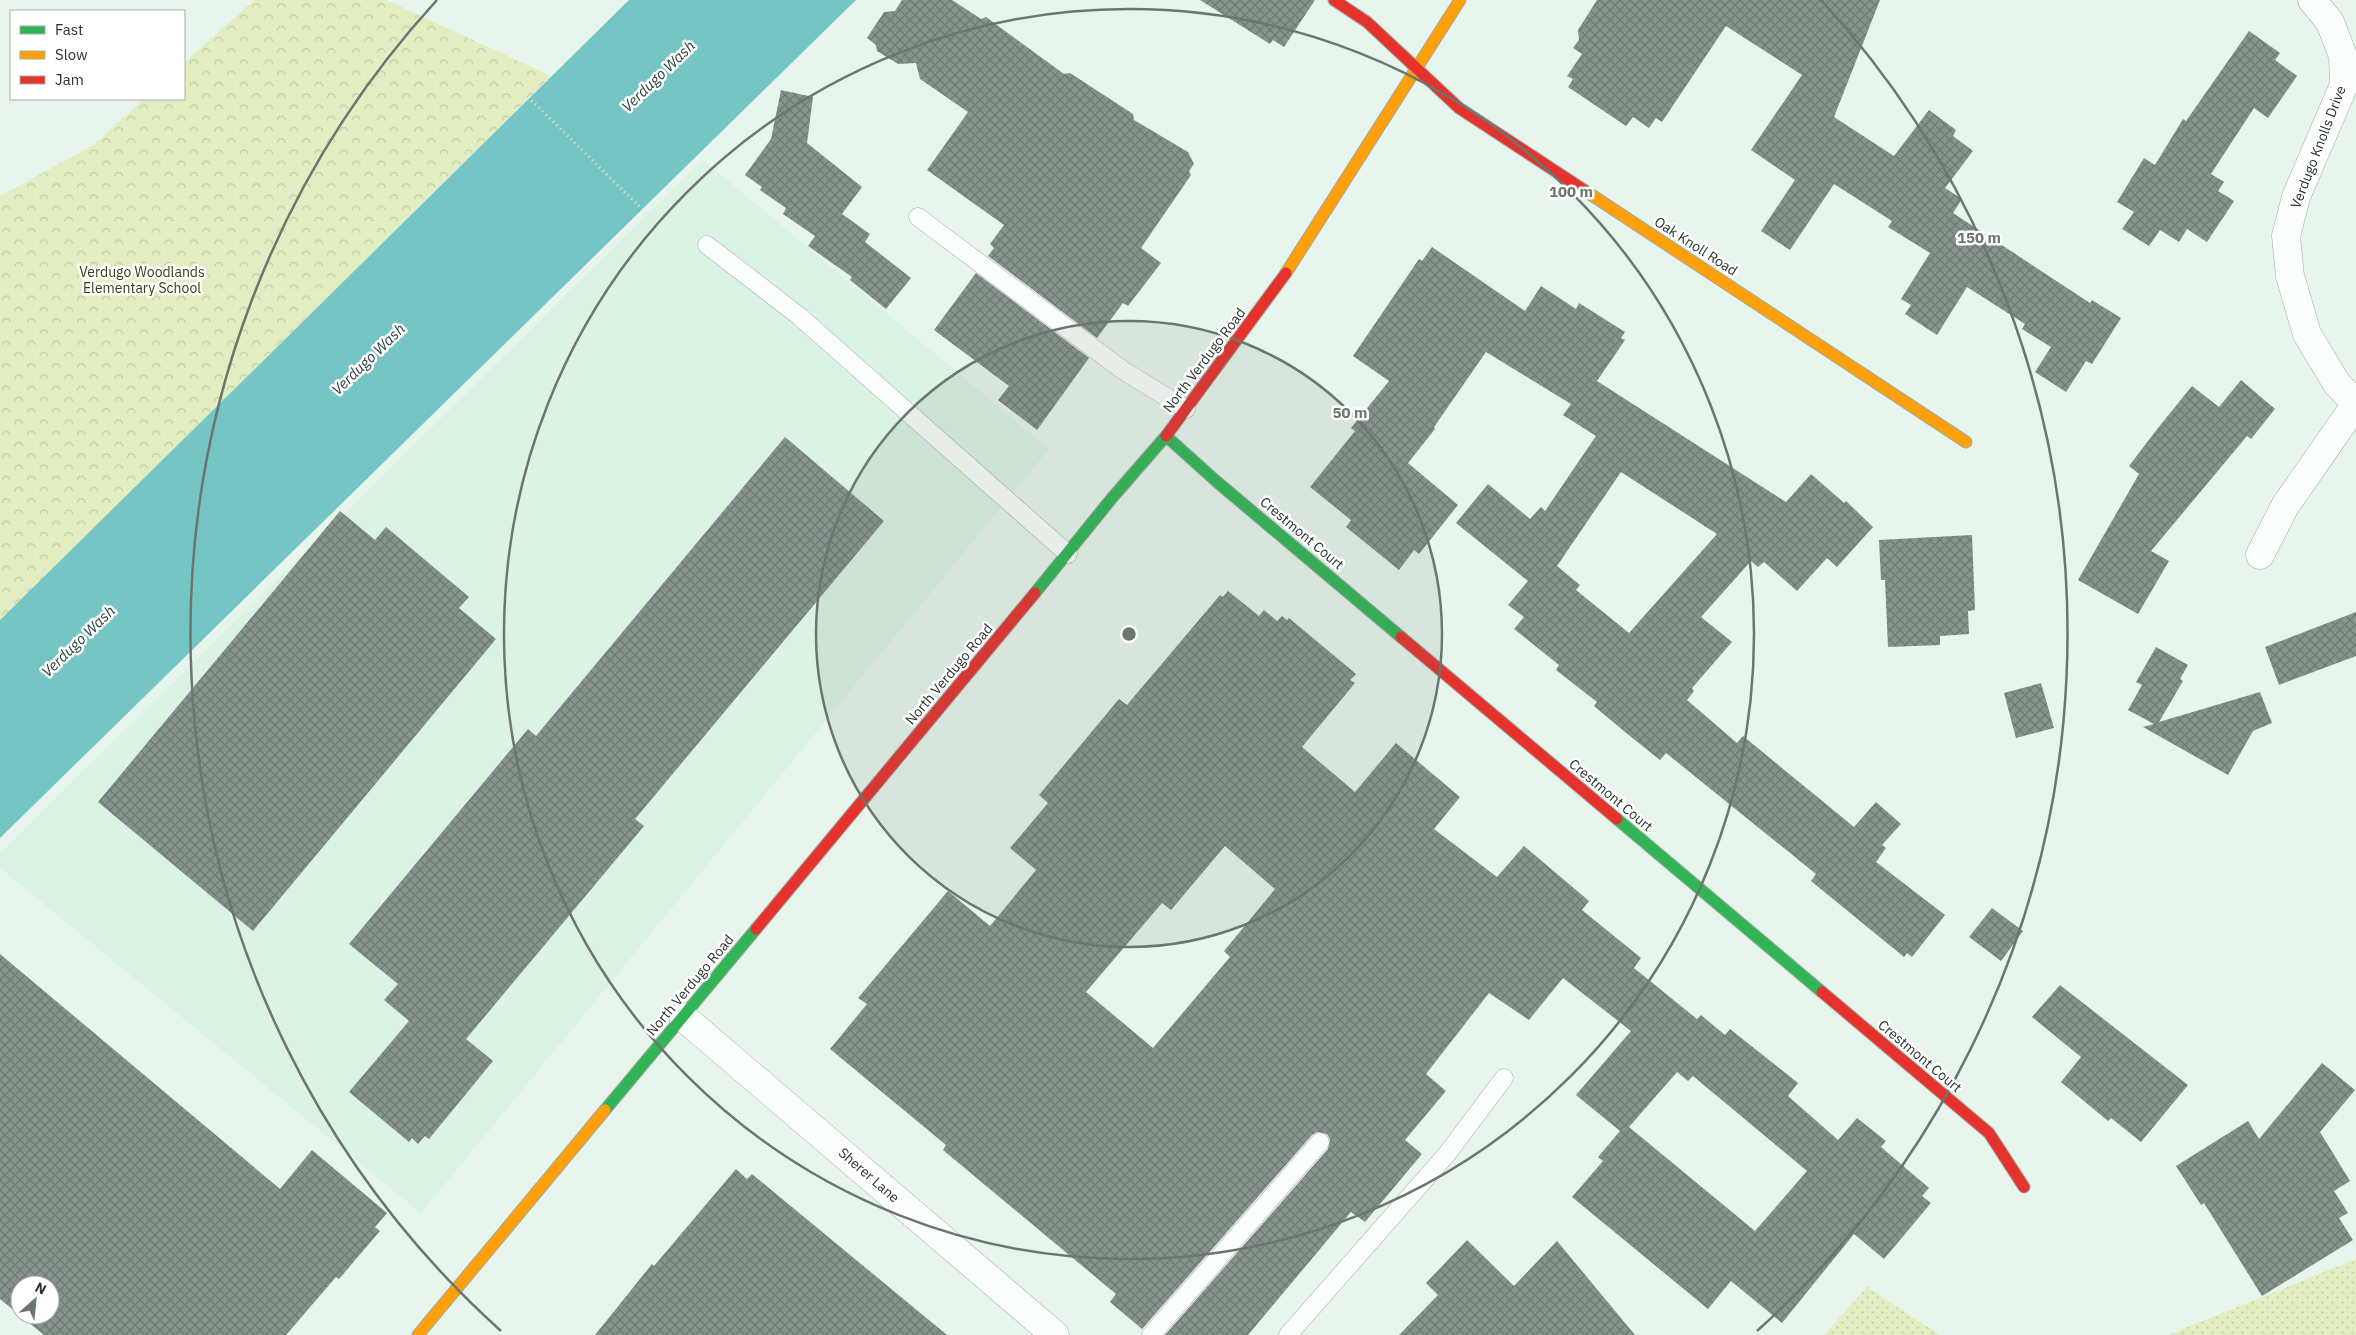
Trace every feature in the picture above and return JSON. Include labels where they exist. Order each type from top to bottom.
[{"type":"street","name":"Oak Knoll Road","points":[[1334,0],[1367,22],[1459,108],[1966,442]]},
{"type":"street","name":"North Verdugo Road","points":[[418,1335],[1068,554],[1112,498],[1166,436],[1282,280],[1460,0]]},
{"type":"street","name":"Verdugo Knolls Drive","points":[[2312,0],[2330,22],[2343,56],[2344,85],[2296,197],[2286,236],[2290,276],[2307,334],[2337,384],[2356,404]]},
{"type":"street","points":[[2260,555],[2285,506],[2356,404]]},
{"type":"street","name":"Crestmont Court","points":[[1166,436],[1216,481],[1988,1133],[2024,1187]]},
{"type":"street","name":"Sherer Lane","points":[[683,1016],[1055,1335]]},
{"type":"lane","points":[[918,217],[1124,371],[1186,409]]},
{"type":"lane","points":[[707,245],[799,316],[1068,554]]},
{"type":"lane","points":[[1288,1335],[1447,1154],[1504,1078]]},
{"type":"lane","points":[[1151,1335],[1320,1142]]},
{"type":"path","points":[[528,97],[647,214]]},
{"type":"shaded area","points":[[703,160],[1049,449],[421,1213],[0,868],[0,853]]},
{"type":"green space","name":"Verdugo Woodlands Elementary School","points":[[254,0],[386,0],[551,76],[0,620],[0,196],[92,146],[143,100],[185,100],[185,62]]},
{"type":"green space","points":[[2356,1259],[2356,1335],[2168,1335]]},
{"type":"green space","points":[[1867,1287],[1940,1335],[1824,1335]]},
{"type":"water","name":"Verdugo Wash","points":[[629,0],[856,0],[0,838],[0,620]]},
{"type":"building","points":[[902,0],[952,0],[981,19],[986,17],[1064,74],[1070,73],[1133,114],[1134,120],[1188,152],[1194,164],[1189,171],[1191,175],[1141,248],[1161,263],[1128,306],[1123,303],[1097,338],[988,256],[994,248],[990,244],[1004,225],[927,170],[968,112],[920,79],[916,63],[898,64],[877,51],[876,45],[867,38],[884,12],[895,11]]},
{"type":"building","points":[[1200,0],[1315,0],[1284,47],[1273,40],[1270,44]]},
{"type":"building","points":[[1597,0],[1880,0],[1834,117],[1894,156],[1929,110],[1956,130],[1953,136],[1973,151],[1945,188],[1962,199],[1953,213],[2090,303],[2092,300],[2121,318],[2092,364],[2086,361],[2066,392],[2035,372],[2051,347],[2022,329],[2025,324],[1967,287],[1937,335],[1905,314],[1911,305],[1901,299],[1930,253],[1888,227],[1892,221],[1834,184],[1790,250],[1761,231],[1795,180],[1751,150],[1802,75],[1726,26],[1662,122],[1656,118],[1649,128],[1633,117],[1626,126],[1568,87],[1573,79],[1567,76],[1582,54],[1573,48],[1579,40],[1578,30]]},
{"type":"building","points":[[2249,31],[2280,53],[2275,60],[2297,76],[2268,118],[2254,108],[2211,174],[2224,182],[2218,191],[2234,201],[2207,242],[2187,229],[2179,242],[2160,230],[2149,246],[2122,229],[2134,212],[2117,202],[2144,158],[2155,165],[2183,119],[2186,121]]},
{"type":"building","points":[[781,90],[813,97],[807,143],[862,187],[842,214],[870,234],[865,242],[911,278],[886,309],[850,280],[852,277],[808,246],[815,236],[783,214],[786,208],[760,190],[762,187],[745,175],[771,139]]},
{"type":"building","points":[[1432,247],[1525,311],[1541,286],[1576,309],[1579,303],[1625,332],[1621,338],[1625,340],[1597,381],[1786,502],[1811,474],[1844,503],[1846,501],[1873,527],[1837,567],[1827,558],[1797,591],[1764,562],[1758,567],[1751,561],[1701,617],[1732,642],[1692,688],[1694,691],[1687,700],[1737,743],[1743,736],[1854,827],[1876,802],[1901,824],[1882,845],[1886,848],[1876,862],[1945,915],[1912,957],[1907,953],[1904,957],[1811,881],[1816,874],[1666,753],[1660,760],[1625,732],[1594,706],[1597,702],[1556,670],[1559,665],[1514,629],[1524,617],[1508,605],[1528,581],[1456,523],[1488,484],[1530,519],[1541,507],[1545,511],[1596,436],[1563,415],[1571,404],[1486,352],[1434,427],[1435,429],[1408,463],[1458,505],[1419,554],[1414,550],[1399,570],[1346,527],[1351,520],[1310,487],[1355,431],[1351,428],[1389,381],[1353,356],[1419,259],[1422,261]],"holes":[[[1621,472],[1717,534],[1629,633],[1576,590],[1580,585],[1557,566]]]},
{"type":"building","points":[[976,273],[1089,358],[1037,430],[998,400],[1009,386],[934,330]]},
{"type":"building","points":[[2241,380],[2275,409],[2251,439],[2247,436],[2151,551],[2169,561],[2138,614],[2078,580],[2139,474],[2129,466],[2192,386],[2219,407]]},
{"type":"building","points":[[785,437],[884,521],[635,819],[644,826],[466,1039],[493,1061],[429,1139],[425,1136],[418,1144],[412,1138],[409,1142],[349,1092],[409,1021],[384,1000],[398,984],[349,944],[528,729],[536,736]]},
{"type":"building","points":[[340,511],[375,540],[386,527],[469,597],[459,608],[496,639],[253,931],[98,802]]},
{"type":"building","points":[[1972,535],[1975,610],[1968,611],[1969,634],[1940,636],[1940,645],[1888,647],[1885,580],[1881,580],[1879,540]]},
{"type":"building","points":[[1228,591],[1259,616],[1264,610],[1277,621],[1282,616],[1287,620],[1289,618],[1356,674],[1350,680],[1355,683],[1302,747],[1355,792],[1396,743],[1460,797],[1434,829],[1497,877],[1524,846],[1589,901],[1582,910],[1641,958],[1634,968],[1697,1019],[1701,1015],[1725,1035],[1730,1029],[1798,1083],[1788,1096],[1838,1140],[1857,1118],[1886,1141],[1881,1147],[1929,1188],[1922,1196],[1931,1203],[1884,1259],[1854,1234],[1782,1323],[1731,1281],[1708,1309],[1572,1197],[1603,1161],[1598,1157],[1620,1131],[1576,1095],[1631,1031],[1563,978],[1529,1020],[1489,993],[1426,1074],[1446,1091],[1405,1140],[1422,1154],[1365,1222],[1351,1212],[1248,1335],[1165,1335],[1328,1149],[1330,1139],[1327,1134],[1317,1132],[1312,1135],[1142,1329],[1110,1302],[1116,1294],[943,1150],[946,1145],[830,1049],[867,1004],[858,998],[948,891],[990,926],[1036,870],[1010,848],[1048,803],[1039,795],[1119,699],[1127,705],[1220,595],[1223,597]],"holes":[[[1225,846],[1275,889],[1224,951],[1230,957],[1153,1048],[1086,992],[1162,903],[1171,910]],[[1677,1072],[1688,1081],[1693,1076],[1807,1171],[1755,1231],[1629,1127]]]},
{"type":"building","points":[[2356,612],[2356,656],[2279,685],[2265,647]]},
{"type":"building","points":[[2156,647],[2188,665],[2180,679],[2183,681],[2159,722],[2260,692],[2272,723],[2253,731],[2228,775],[2143,727],[2154,724],[2128,710],[2142,685],[2136,682]]},
{"type":"building","points":[[2041,683],[2054,728],[2016,738],[2004,693]]},
{"type":"building","points":[[1992,908],[2023,931],[2001,961],[1969,937]]},
{"type":"building","points":[[0,954],[280,1189],[312,1150],[387,1213],[375,1227],[380,1231],[339,1279],[336,1277],[286,1335],[44,1335],[32,1325],[60,1325],[60,1275],[10,1275],[10,1307],[0,1299]]},
{"type":"building","points":[[2060,985],[2188,1085],[2141,1142],[2111,1118],[2108,1121],[2061,1082],[2081,1057],[2032,1017]]},
{"type":"building","points":[[2322,1063],[2355,1090],[2320,1132],[2350,1181],[2334,1191],[2348,1213],[2339,1218],[2353,1240],[2262,1296],[2204,1203],[2201,1205],[2176,1166],[2248,1121],[2259,1139]]},
{"type":"building","points":[[736,1169],[747,1179],[752,1174],[947,1335],[595,1335],[652,1264],[654,1266]]},
{"type":"building","points":[[1467,1240],[1514,1286],[1557,1241],[1635,1335],[1399,1335],[1438,1295],[1426,1283]]},
{"type":"traffic: fast","points":[[1166,436],[1216,481],[1401,637]]},
{"type":"traffic: fast","points":[[1035,593],[1112,498],[1166,436]]},
{"type":"traffic: fast","points":[[1617,819],[1822,992]]},
{"type":"traffic: fast","points":[[605,1110],[756,929]]},
{"type":"traffic: slow","points":[[1286,273],[1460,0]]},
{"type":"traffic: slow","points":[[1584,190],[1966,442]]},
{"type":"traffic: slow","points":[[418,1335],[605,1110]]},
{"type":"traffic: jam","points":[[1334,0],[1367,22],[1459,108],[1584,190]]},
{"type":"traffic: jam","points":[[1166,436],[1286,273]]},
{"type":"traffic: jam","points":[[756,929],[1035,593]]},
{"type":"traffic: jam","points":[[1401,637],[1617,819]]},
{"type":"traffic: jam","points":[[1822,992],[1989,1133],[2024,1187]]}]
